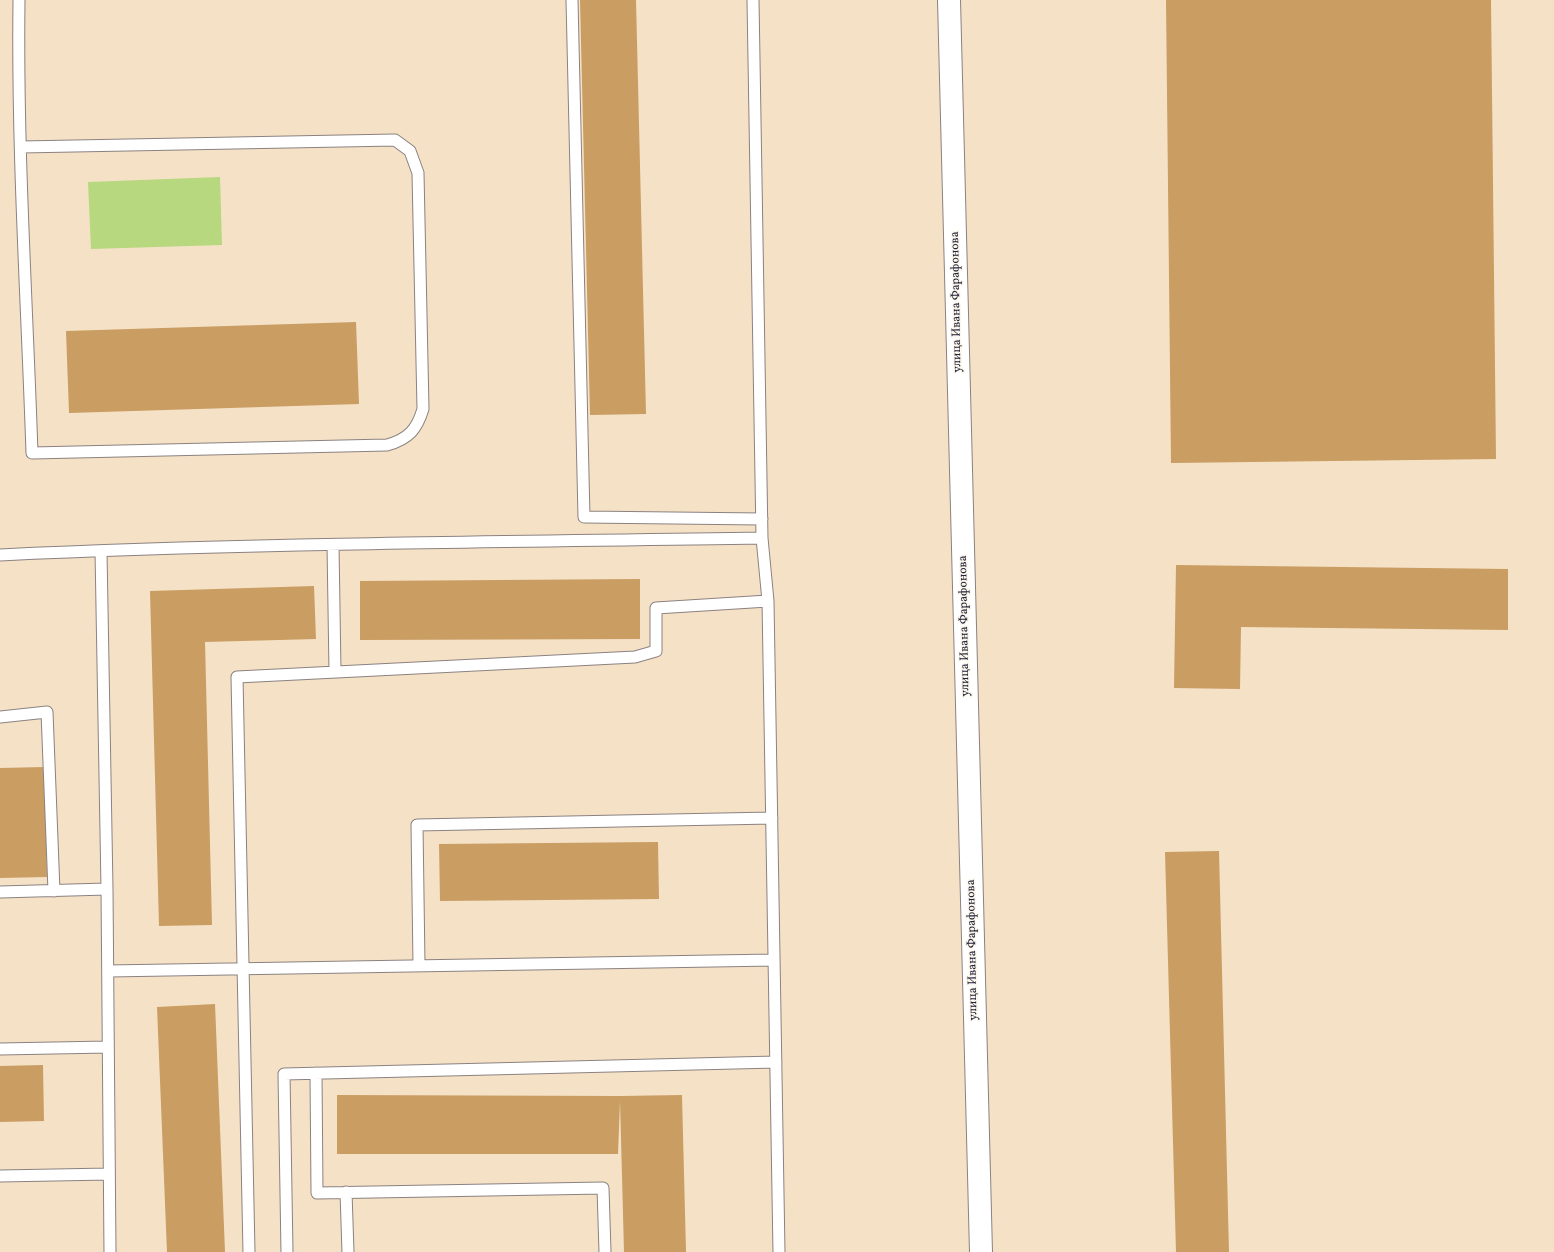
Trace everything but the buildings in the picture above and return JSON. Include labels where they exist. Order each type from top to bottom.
[{"type":"street","name":"улица Ивана Фарафонова","points":[[949,0],[981,1252]]},
{"type":"lane","points":[[19,0],[18,58],[21,147],[32,453],[387,445],[400,442],[418,424],[423,409],[418,174],[410,151],[395,140],[21,147]]},
{"type":"lane","points":[[572,0],[584,517],[762,519]]},
{"type":"lane","points":[[753,0],[762,538],[768,601],[779,1252]]},
{"type":"lane","points":[[0,555],[332,545],[762,538]]},
{"type":"lane","points":[[332,545],[335,672]]},
{"type":"lane","points":[[101,551],[107,889],[110,1252]]},
{"type":"lane","points":[[249,1252],[237,677],[635,657],[656,651],[656,608],[768,601]]},
{"type":"lane","points":[[0,717],[46,712],[54,891]]},
{"type":"lane","points":[[419,966],[417,825],[772,818]]},
{"type":"lane","points":[[0,892],[107,889]]},
{"type":"lane","points":[[108,971],[244,970],[774,960]]},
{"type":"lane","points":[[0,1049],[108,1047]]},
{"type":"lane","points":[[287,1252],[284,1074],[776,1062]]},
{"type":"lane","points":[[316,1073],[317,1192],[603,1188],[605,1252]]},
{"type":"lane","points":[[0,1176],[110,1174]]},
{"type":"lane","points":[[346,1192],[348,1252]]},
{"type":"green space","points":[[220,177],[222,245],[91,249],[88,182]]}]
